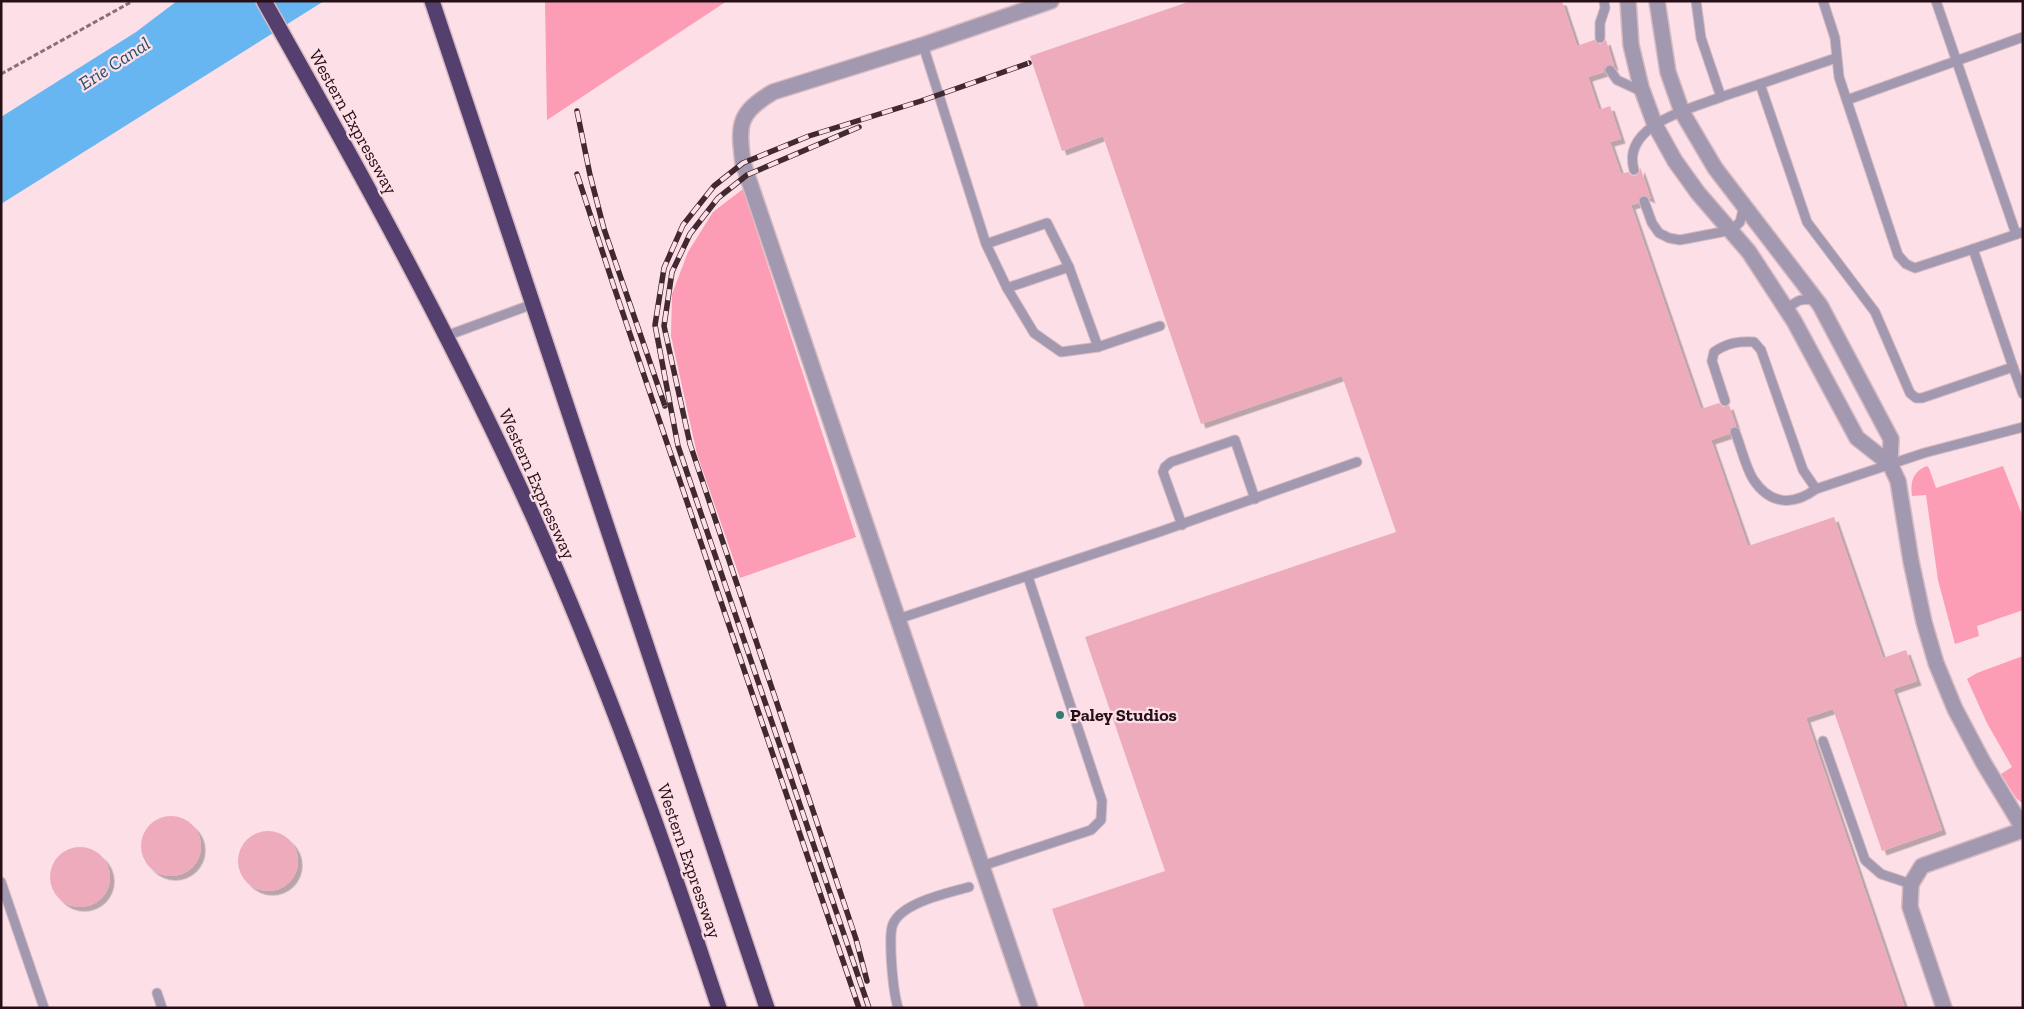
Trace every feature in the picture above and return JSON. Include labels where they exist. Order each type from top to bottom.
[{"type":"highway","name":"Western Expressway","points":[[264,1],[373,197],[446,336],[532,514],[600,676],[650,804],[719,1008]]},
{"type":"highway","name":"Western Expressway","points":[[432,1],[767,1008]]},
{"type":"street","points":[[1030,1008],[743,163],[740,143],[742,120],[753,104],[773,92],[923,45],[1051,1]]},
{"type":"street","points":[[1628,1],[1631,45],[1643,92],[1655,125],[1675,161],[1749,252],[1787,310],[1857,438],[1890,464]]},
{"type":"street","points":[[1657,1],[1668,72],[1682,112],[1715,168],[1817,302],[1891,439],[1890,464],[1900,489],[1911,561],[1924,622],[1936,663],[1955,709],[1982,762],[2023,829],[1922,866],[1911,884],[1910,907],[1944,1008]]},
{"type":"lane","points":[[1600,38],[1600,23],[1605,8],[1604,1]]},
{"type":"lane","points":[[1696,1],[1701,38],[1721,97]]},
{"type":"lane","points":[[1823,1],[1835,38],[1836,58],[1840,77],[1898,255],[1906,264],[1915,268],[2019,233],[1936,1]]},
{"type":"lane","points":[[1847,100],[2023,37]]},
{"type":"lane","points":[[923,45],[986,244],[1007,288],[1034,333],[1061,352],[1098,347],[1160,326]]},
{"type":"lane","points":[[1634,170],[1631,156],[1632,149],[1644,132],[1655,125],[1721,97],[1836,58]]},
{"type":"lane","points":[[1610,70],[1617,80],[1643,92]]},
{"type":"lane","points":[[1760,84],[1807,222],[1875,312],[1910,393],[1916,398],[1922,398],[2013,367]]},
{"type":"lane","points":[[1644,201],[1652,223],[1659,233],[1669,238],[1680,240],[1732,230],[1740,222],[1744,206]]},
{"type":"lane","points":[[986,244],[1047,223],[1070,267],[1098,347]]},
{"type":"lane","points":[[1973,248],[2023,394]]},
{"type":"lane","points":[[1007,288],[1070,267]]},
{"type":"lane","points":[[1787,310],[1804,298],[1817,302]]},
{"type":"lane","points":[[446,336],[533,304]]},
{"type":"lane","points":[[1725,401],[1712,361],[1714,352],[1726,344],[1742,341],[1754,342],[1761,350],[1803,470],[1816,488]]},
{"type":"lane","points":[[1735,432],[1753,479],[1774,498],[1784,501],[1806,496],[1816,488],[1924,453],[2023,427]]},
{"type":"lane","points":[[1182,525],[1163,472],[1165,467],[1171,462],[1235,440],[1255,499]]},
{"type":"lane","points":[[898,619],[1182,525],[1357,462]]},
{"type":"lane","points":[[982,866],[1090,830],[1101,820],[1102,801],[1028,577]]},
{"type":"lane","points":[[1823,741],[1864,860],[1881,874],[1911,884]]},
{"type":"lane","points":[[1,882],[44,1008]]},
{"type":"lane","points":[[898,1008],[892,972],[891,946],[892,926],[897,917],[911,906],[969,887]]},
{"type":"lane","points":[[157,993],[162,1008]]},
{"type":"path","points":[[1,74],[133,1]]},
{"type":"shaded area","points":[[545,1],[727,1],[547,120]]},
{"type":"shaded area","points":[[743,189],[856,537],[740,578],[697,454],[671,336],[672,294],[688,252],[713,212]]},
{"type":"shaded area","points":[[1927,466],[1936,488],[2003,466],[2023,517],[2023,610],[1977,626],[1979,636],[1955,644],[1938,580],[1926,495],[1912,496],[1912,486],[1916,474]]},
{"type":"shaded area","points":[[2023,656],[2023,804],[2016,798],[2001,774],[2012,767],[1987,723],[1967,679],[1977,673]]},
{"type":"water","name":"Erie Canal","points":[[177,1],[324,1],[1,204],[1,117],[136,32]]},
{"type":"building","points":[[1191,1],[1562,1],[1577,46],[1594,40],[1600,44],[1606,40],[1614,66],[1607,65],[1604,68],[1604,72],[1588,77],[1599,110],[1610,106],[1621,139],[1610,142],[1621,174],[1628,172],[1635,176],[1639,173],[1640,167],[1651,199],[1642,195],[1639,197],[1638,203],[1631,205],[1701,409],[1719,403],[1723,407],[1729,405],[1736,426],[1730,428],[1729,434],[1711,440],[1748,546],[1834,517],[1883,658],[1906,650],[1917,681],[1893,689],[1942,830],[1882,851],[1833,709],[1806,718],[1905,1008],[1085,1008],[1052,909],[1165,871],[1085,637],[1396,532],[1342,376],[1201,424],[1103,136],[1062,151],[1030,56]]},
{"type":"building","points":[[171,816],[188,821],[196,829],[201,846],[196,863],[188,871],[171,876],[154,871],[146,863],[141,846],[146,829],[154,821]]},
{"type":"building","points":[[268,831],[285,836],[293,844],[298,861],[293,878],[285,886],[268,891],[251,886],[243,878],[238,861],[243,844],[251,836]]},
{"type":"building","points":[[80,847],[97,852],[105,860],[110,877],[105,894],[97,902],[80,907],[63,902],[55,894],[50,877],[55,860],[63,852]]},
{"type":"railway","points":[[869,1008],[678,446],[655,325],[664,268],[683,225],[714,186],[743,163],[809,136],[921,101],[1029,63]]},
{"type":"railway","points":[[577,111],[590,175],[604,229],[665,406]]},
{"type":"railway","points":[[859,127],[747,175],[718,198],[690,234],[672,272],[664,326],[690,444],[856,939],[867,981]]},
{"type":"railway","points":[[577,174],[859,1008]]},
{"type":"place","name":"Paley Studios","points":[[1060,715]]}]
